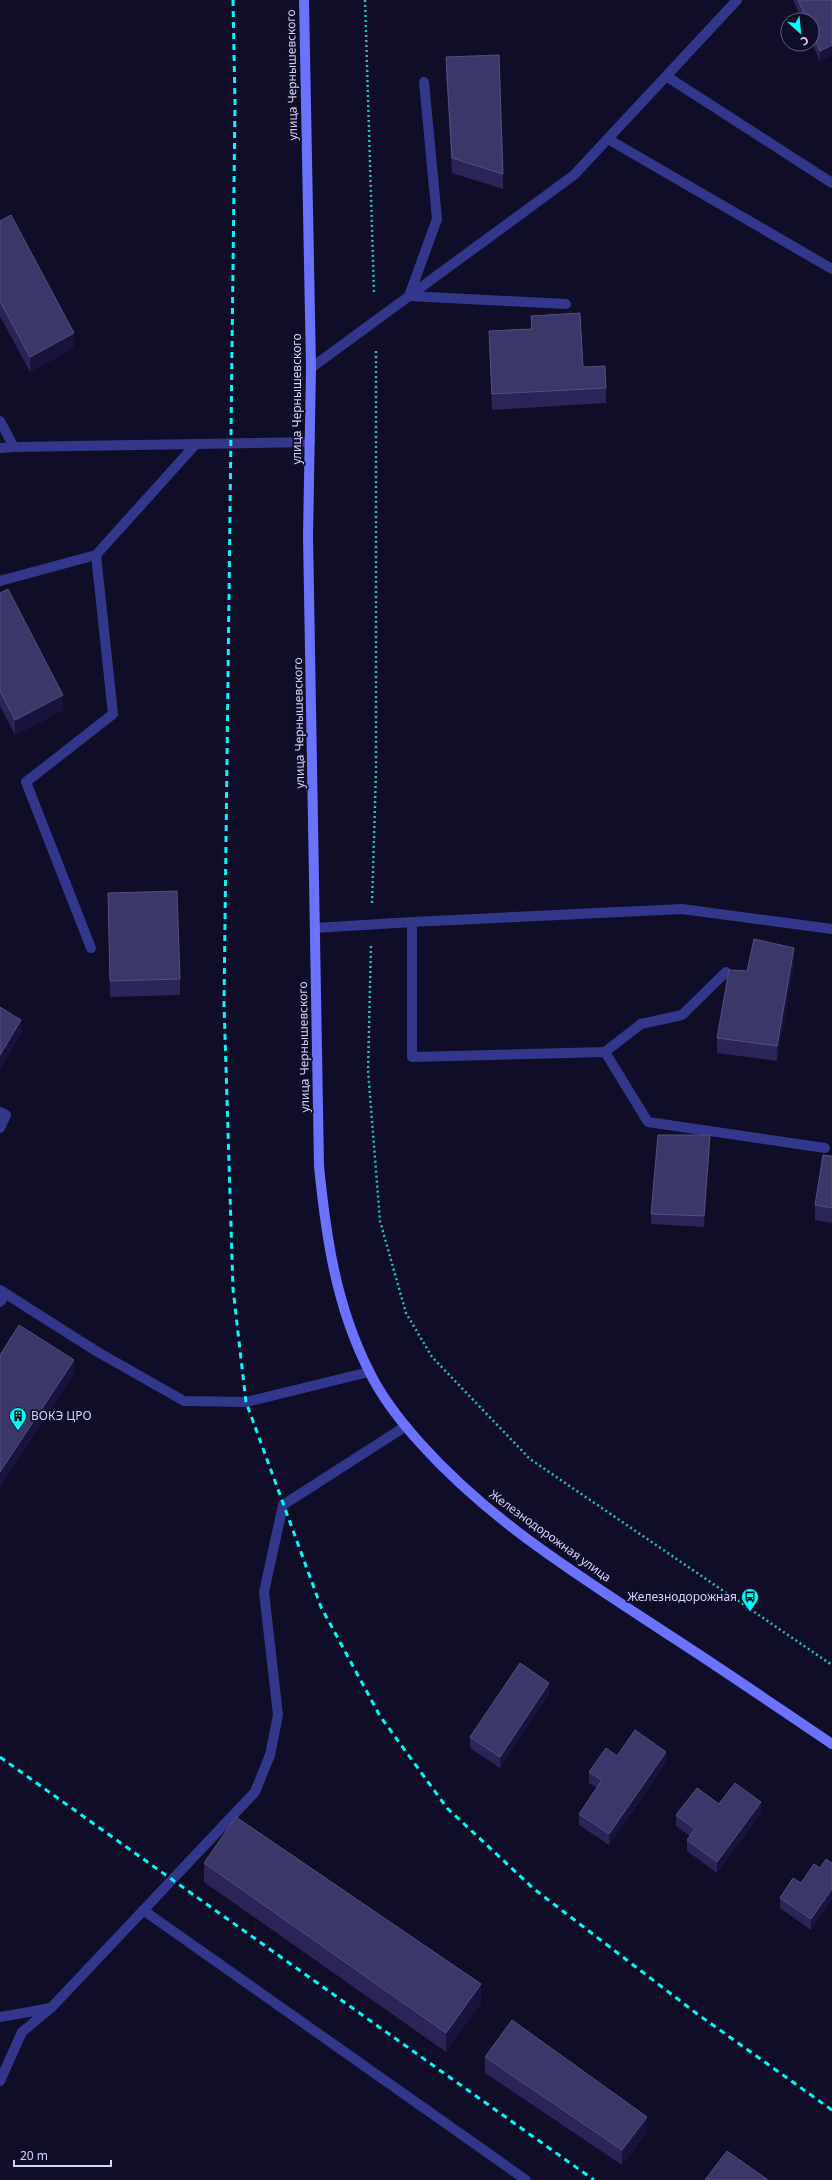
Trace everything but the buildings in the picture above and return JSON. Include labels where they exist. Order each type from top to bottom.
[{"type":"main road","name":"улица Чернышевского","points":[[304,0],[311,368],[308,536],[319,1166],[325,1227],[337,1287],[349,1325],[369,1372],[386,1400],[406,1426]]},
{"type":"main road","name":"Железнодорожная улица","points":[[406,1426],[447,1473],[499,1518],[568,1569],[708,1660],[832,1744]]},
{"type":"lane","points":[[311,368],[574,175],[737,0]]},
{"type":"lane","points":[[666,76],[832,183]]},
{"type":"lane","points":[[409,296],[437,219],[424,82]]},
{"type":"lane","points":[[608,139],[832,269]]},
{"type":"lane","points":[[409,296],[566,304]]},
{"type":"lane","points":[[0,421],[14,447]]},
{"type":"lane","points":[[0,448],[310,442]]},
{"type":"lane","points":[[0,581],[96,556],[196,444]]},
{"type":"lane","points":[[91,948],[26,782],[113,714],[96,556]]},
{"type":"lane","points":[[315,928],[682,909],[832,930]]},
{"type":"lane","points":[[412,922],[412,1057],[605,1052],[641,1024],[682,1015],[726,972]]},
{"type":"lane","points":[[605,1052],[648,1122],[825,1148]]},
{"type":"lane","points":[[0,1112],[6,1115],[0,1128]]},
{"type":"lane","points":[[2,1295],[184,1401],[246,1402],[369,1372]]},
{"type":"lane","points":[[0,2081],[22,2032],[50,2008],[255,1792],[270,1756],[278,1715],[264,1592],[283,1505],[406,1426]]},
{"type":"lane","points":[[144,1910],[526,2180]]},
{"type":"lane","points":[[0,2017],[50,2008]]},
{"type":"railway","points":[[233,0],[235,104],[224,1004],[233,1289],[246,1402],[321,1607],[380,1716],[447,1808],[534,1889],[696,2013],[832,2110]]},
{"type":"railway","points":[[0,1757],[594,2180]]},
{"type":"place","name":"ВОКЭ ЦРО","points":[[18,1431]]},
{"type":"place","name":"Железнодорожная","points":[[750,1612]]}]
